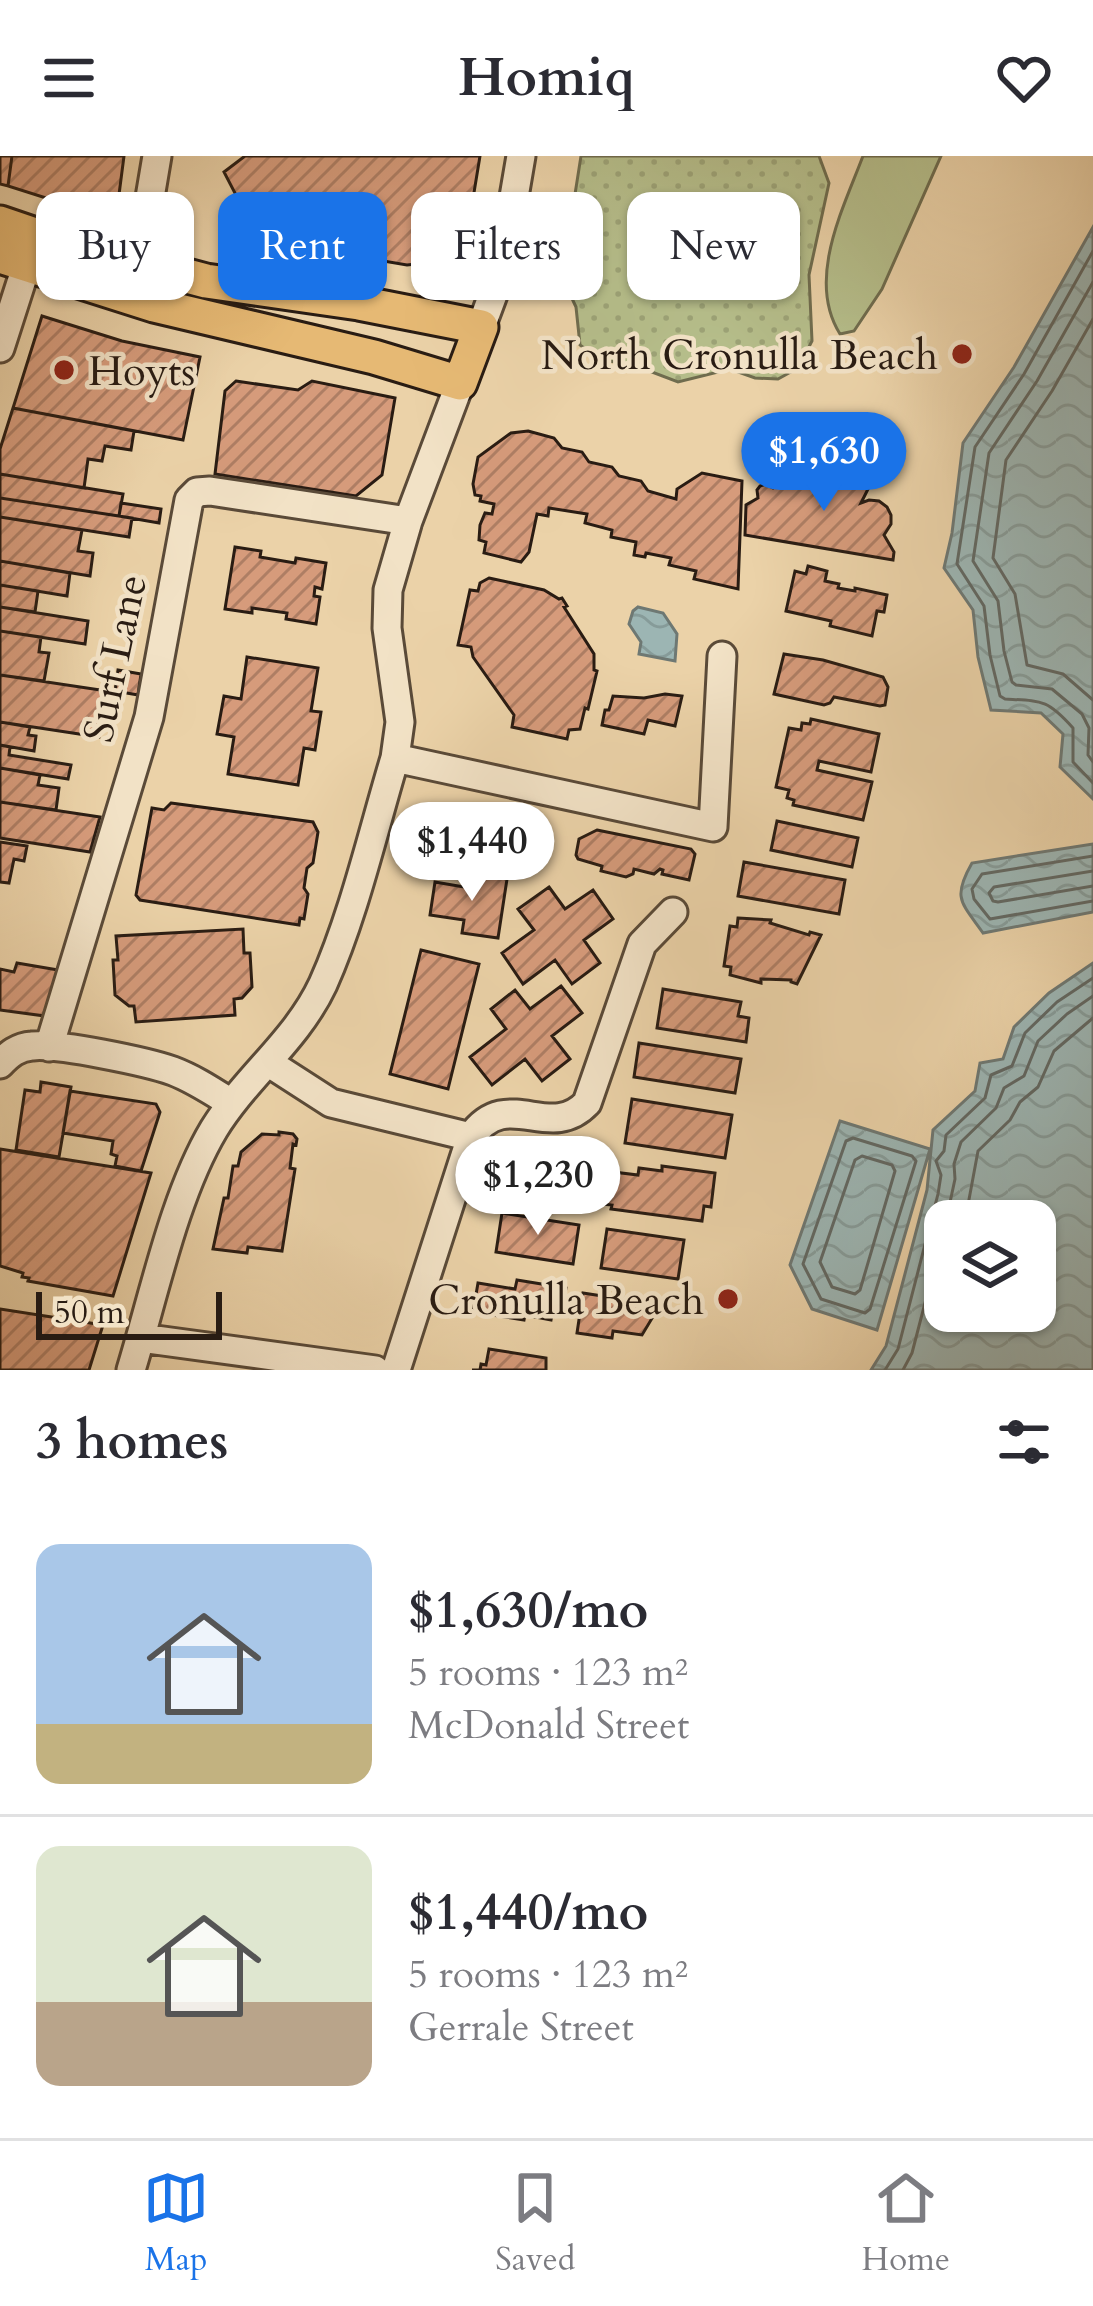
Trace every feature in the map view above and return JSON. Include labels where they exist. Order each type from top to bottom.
[{"type":"main road","points":[[0,223],[36,233]]},
{"type":"main road","points":[[14,260],[154,305],[460,382],[481,327],[194,278]]},
{"type":"main road","points":[[359,303],[396,328],[392,348],[374,357]]},
{"type":"street","points":[[151,192],[157,156]]},
{"type":"street","points":[[481,327],[503,261],[521,156]]},
{"type":"street","points":[[0,348],[14,260]]},
{"type":"street","points":[[131,1370],[195,1165],[231,1102],[269,1063],[306,1014],[333,959],[395,758],[400,722],[386,608],[393,570],[460,382]]},
{"type":"street","name":"Surf Lane","points":[[49,1047],[149,717],[189,500],[206,491],[408,521]]},
{"type":"street","points":[[395,758],[713,827],[722,656]]},
{"type":"street","points":[[396,1370],[471,1137],[487,1118],[499,1113],[560,1118],[575,1115],[587,1102],[643,944],[673,912]]},
{"type":"street","points":[[3,1054],[25,1047],[49,1047],[159,1067],[231,1102]]},
{"type":"street","points":[[269,1063],[331,1103],[471,1137]]},
{"type":"street","points":[[141,1338],[375,1370]]},
{"type":"green space","points":[[581,156],[819,156],[829,183],[809,275],[812,341],[798,368],[778,379],[755,378],[730,369],[678,382],[631,364],[600,360],[580,345],[573,300],[603,300],[603,192],[575,192]]},
{"type":"green space","points":[[863,156],[941,156],[882,289],[854,331],[840,334],[830,313],[827,268],[838,221]]},
{"type":"water","points":[[1093,227],[1093,799],[1060,767],[1063,734],[1041,713],[991,710],[973,610],[944,568],[963,443],[1014,367]]},
{"type":"water","points":[[638,607],[663,613],[677,634],[675,661],[639,654],[641,642],[629,624]]},
{"type":"water","points":[[1093,844],[1093,912],[983,933],[962,900],[962,884],[972,863]]},
{"type":"water","points":[[1093,963],[1093,1370],[871,1370],[886,1346],[924,1201],[924,1332],[1056,1332],[1056,1200],[924,1200],[933,1130],[975,1091],[980,1063],[1003,1059],[1014,1027],[1049,993]]},
{"type":"water","points":[[840,1121],[930,1149],[877,1330],[812,1309],[790,1265]]},
{"type":"building","points":[[0,156],[12,156],[8,186],[0,184]]},
{"type":"building","points":[[12,156],[124,156],[119,192],[36,195],[8,186]]},
{"type":"building","points":[[245,156],[480,156],[474,192],[411,192],[411,265],[407,265],[387,262],[387,192],[234,192],[224,172]]},
{"type":"building","points":[[42,316],[122,341],[200,357],[183,440],[13,408]]},
{"type":"building","points":[[236,381],[298,390],[312,381],[395,398],[382,475],[356,496],[215,474],[225,391]]},
{"type":"building","points":[[13,408],[134,431],[131,450],[105,446],[102,461],[88,459],[84,488],[0,474],[0,449]]},
{"type":"building","points":[[528,431],[554,438],[562,448],[582,452],[589,462],[612,467],[619,476],[641,481],[648,491],[676,499],[677,489],[702,473],[742,481],[738,589],[694,579],[696,571],[669,565],[671,558],[634,555],[636,542],[611,537],[612,530],[585,523],[587,514],[549,508],[548,516],[537,514],[529,552],[521,562],[484,553],[480,525],[485,513],[492,514],[494,504],[475,495],[478,457],[511,433]]},
{"type":"building","points":[[854,460],[867,463],[873,472],[861,503],[879,501],[891,515],[884,535],[894,552],[893,560],[745,535],[746,505],[758,498],[760,486],[818,485],[821,470],[841,472]]},
{"type":"building","points":[[0,474],[123,494],[119,516],[0,498]]},
{"type":"building","points":[[0,498],[132,518],[129,537],[0,517]]},
{"type":"building","points":[[121,503],[161,509],[159,523],[119,516]]},
{"type":"building","points":[[0,517],[82,530],[78,551],[93,553],[90,576],[0,561]]},
{"type":"building","points":[[235,547],[261,551],[260,557],[326,563],[322,589],[315,587],[314,596],[320,597],[316,624],[286,619],[287,613],[225,609]]},
{"type":"building","points":[[0,561],[70,573],[67,596],[0,585]]},
{"type":"building","points":[[808,566],[827,571],[825,581],[839,584],[838,588],[887,595],[884,612],[877,611],[872,636],[786,611],[795,571],[806,574]]},
{"type":"building","points":[[489,578],[562,598],[594,654],[597,671],[588,709],[580,729],[569,730],[567,739],[512,727],[514,715],[473,657],[471,647],[458,645],[470,590],[478,591],[480,583]]},
{"type":"building","points":[[0,585],[38,591],[35,612],[0,607]]},
{"type":"building","points":[[0,607],[88,621],[85,644],[0,631]]},
{"type":"building","points":[[0,631],[41,637],[39,652],[49,653],[44,681],[0,675]]},
{"type":"building","points":[[784,654],[883,677],[888,687],[885,705],[834,697],[824,705],[774,694]]},
{"type":"building","points":[[247,657],[318,668],[311,711],[321,712],[315,750],[304,748],[298,785],[228,774],[234,737],[217,734],[224,696],[241,699]]},
{"type":"building","points":[[118,670],[141,674],[138,695],[115,691]]},
{"type":"building","points":[[0,675],[107,691],[99,737],[0,722]]},
{"type":"building","points":[[613,696],[682,696],[675,726],[648,720],[644,734],[602,725]]},
{"type":"building","points":[[811,719],[879,734],[871,772],[819,761],[817,770],[872,782],[863,820],[793,805],[794,800],[787,798],[789,790],[776,787],[789,728],[801,730],[802,723],[810,724]]},
{"type":"building","points":[[0,722],[30,727],[28,735],[36,736],[34,751],[0,745]]},
{"type":"building","points":[[0,745],[10,747],[9,755],[71,765],[68,779],[0,768]]},
{"type":"building","points":[[0,768],[40,775],[38,785],[59,788],[56,810],[0,802]]},
{"type":"building","points":[[0,802],[100,817],[90,852],[0,838]]},
{"type":"building","points":[[171,803],[313,822],[318,832],[313,863],[307,868],[304,919],[300,918],[299,925],[140,900],[136,895],[152,808],[164,810]]},
{"type":"building","points":[[777,821],[858,838],[852,867],[771,850]]},
{"type":"building","points":[[597,830],[691,849],[695,854],[689,880],[662,874],[660,869],[654,874],[634,869],[626,877],[578,859],[579,839]]},
{"type":"building","points":[[0,842],[27,846],[24,861],[14,859],[9,883],[0,882]]},
{"type":"building","points":[[744,862],[845,880],[839,914],[738,896]]},
{"type":"building","points":[[472,874],[507,879],[498,938],[462,933],[464,920],[430,915],[435,882],[470,888]]},
{"type":"building","points":[[549,887],[565,909],[593,890],[613,919],[584,940],[600,963],[572,984],[555,960],[523,984],[502,953],[534,930],[518,909]]},
{"type":"building","points":[[738,918],[771,920],[821,935],[797,984],[761,979],[761,983],[730,975],[731,967],[724,966],[730,926],[737,927]]},
{"type":"building","points":[[243,929],[252,987],[242,998],[234,999],[235,1015],[136,1022],[134,1006],[115,995],[116,936]]},
{"type":"building","points":[[421,950],[479,964],[448,1089],[390,1074]]},
{"type":"building","points":[[17,963],[58,970],[45,1016],[0,1010],[0,969],[14,972]]},
{"type":"building","points":[[561,986],[582,1013],[552,1036],[570,1059],[542,1081],[525,1059],[492,1085],[470,1057],[506,1029],[491,1009],[515,990],[530,1009]]},
{"type":"building","points":[[663,989],[741,1002],[738,1016],[749,1018],[746,1042],[657,1028]]},
{"type":"building","points":[[639,1043],[741,1059],[735,1093],[634,1077]]},
{"type":"building","points":[[41,1082],[71,1087],[59,1157],[16,1150],[25,1090],[40,1092]]},
{"type":"building","points":[[70,1091],[156,1104],[160,1112],[141,1171],[115,1166],[113,1141],[63,1133]]},
{"type":"building","points":[[632,1099],[732,1115],[725,1158],[625,1143]]},
{"type":"building","points":[[279,1132],[297,1139],[282,1251],[213,1249],[233,1166],[238,1166],[241,1152],[262,1134]]},
{"type":"building","points":[[534,1146],[583,1154],[578,1183],[563,1181],[560,1201],[522,1196]]},
{"type":"building","points":[[0,1149],[151,1173],[113,1296],[28,1281],[23,1273],[0,1266]]},
{"type":"building","points":[[662,1166],[715,1173],[711,1207],[704,1206],[702,1221],[601,1204],[605,1171],[638,1175],[639,1168],[662,1171]]},
{"type":"building","points":[[502,1213],[579,1225],[573,1264],[496,1252]]},
{"type":"building","points":[[607,1229],[684,1240],[678,1279],[601,1268]]},
{"type":"building","points":[[517,1280],[566,1288],[562,1309],[553,1308],[551,1320],[473,1312],[478,1283],[515,1289]]},
{"type":"building","points":[[583,1293],[660,1305],[642,1335],[613,1331],[612,1338],[577,1333]]},
{"type":"building","points":[[0,1309],[103,1325],[89,1370],[0,1370]]},
{"type":"building","points":[[489,1349],[546,1358],[546,1370],[480,1370]]},
{"type":"place","name":"North Cronulla Beach","points":[[962,354]]},
{"type":"place","name":"Hoyts","points":[[64,370]]},
{"type":"place","name":"Cronulla Beach","points":[[728,1299]]}]
